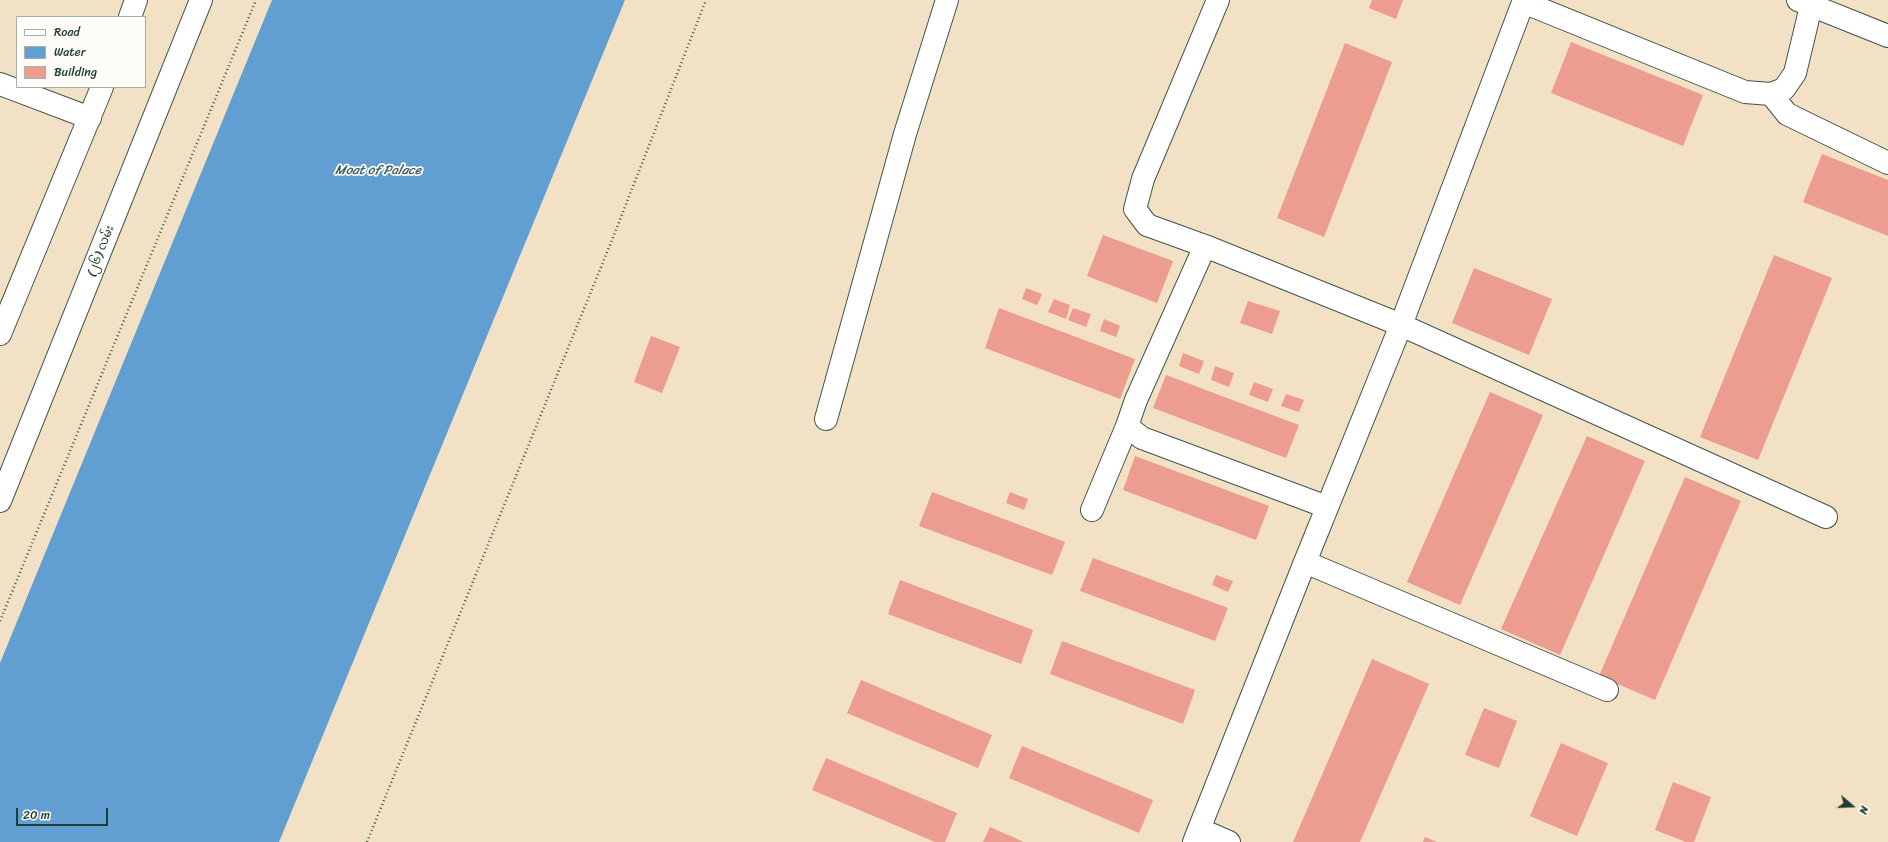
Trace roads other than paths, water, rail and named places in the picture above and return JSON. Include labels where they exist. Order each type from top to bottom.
[{"type":"street","points":[[130,16],[136,0]]},
{"type":"street","name":"(၂၆) လမ်း","points":[[0,502],[201,0]]},
{"type":"street","points":[[826,419],[905,134],[947,0]]},
{"type":"street","points":[[1218,0],[1143,179],[1135,209],[1147,225],[1205,246],[1401,325],[1826,517]]},
{"type":"street","points":[[1229,842],[1196,835],[1401,325],[1524,1],[1745,92],[1771,94],[1784,89],[1795,73],[1804,3],[1888,36]]},
{"type":"street","points":[[0,84],[90,118]]},
{"type":"street","points":[[0,334],[102,88]]},
{"type":"street","points":[[1771,94],[1787,114],[1888,163]]},
{"type":"street","points":[[1092,510],[1127,426],[1136,400],[1205,246]]},
{"type":"street","points":[[1127,426],[1142,438],[1327,507]]},
{"type":"street","points":[[1305,562],[1607,690]]},
{"type":"water","name":"Moat of Palace","points":[[272,0],[625,0],[279,842],[0,842],[0,663]]}]
